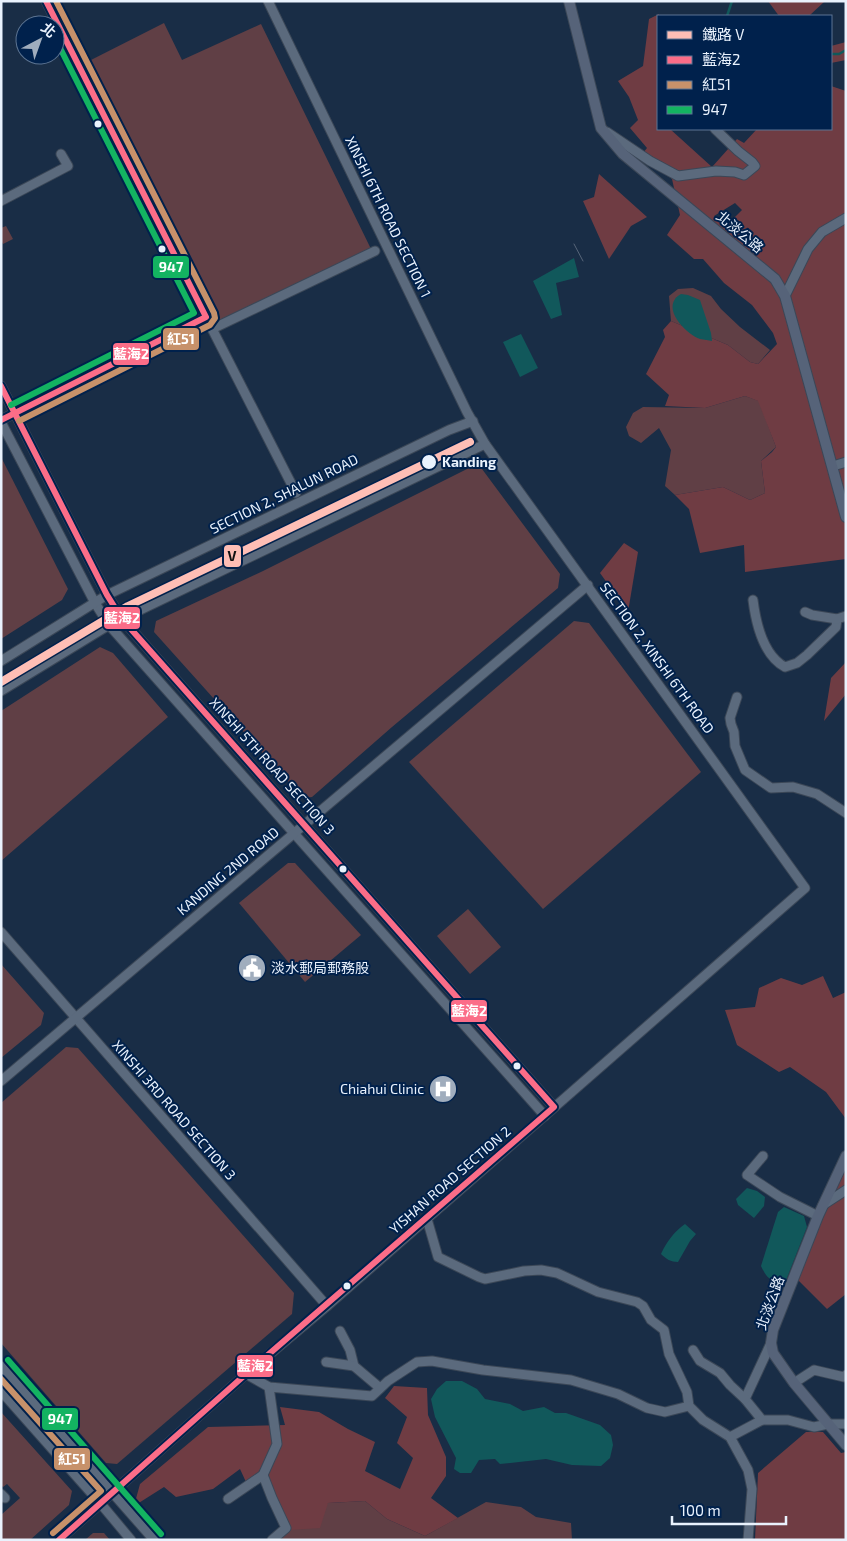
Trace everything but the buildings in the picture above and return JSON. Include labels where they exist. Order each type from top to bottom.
[{"type":"main road","name":"北淡公路","points":[[569,1],[601,128],[623,154],[775,279],[785,296],[846,517]]},
{"type":"main road","name":"北淡公路","points":[[846,1156],[818,1216],[773,1330],[771,1343],[773,1353],[794,1383],[846,1445]]},
{"type":"street","points":[[46,1],[296,494]]},
{"type":"street","name":"XINSHI 6TH ROAD SECTION 1","points":[[268,1],[473,421],[486,444]]},
{"type":"street","points":[[601,128],[650,161],[678,176],[716,171],[735,172],[744,175],[756,166],[716,130]]},
{"type":"street","points":[[1,201],[68,166],[61,154]]},
{"type":"street","points":[[785,296],[808,249],[822,232],[846,218]]},
{"type":"street","points":[[212,329],[375,251]]},
{"type":"street","points":[[1,421],[206,317]]},
{"type":"street","name":"XINSHI 5TH ROAD SECTION 3","points":[[1,386],[107,595],[122,619],[554,1107]]},
{"type":"street","name":"XINSHI 5TH ROAD SECTION 3","points":[[1,421],[94,603],[109,625],[545,1116]]},
{"type":"street","name":"SECTION 2, SHALUN ROAD","points":[[94,603],[449,430],[473,421]]},
{"type":"street","points":[[1,691],[109,625],[486,444]]},
{"type":"street","name":"SECTION 2, XINSHI 6TH ROAD","points":[[486,444],[805,888]]},
{"type":"street","points":[[833,466],[846,462]]},
{"type":"street","name":"KANDING 2ND ROAD","points":[[1,1081],[588,585]]},
{"type":"street","points":[[753,600],[755,617],[766,646],[779,664],[786,667],[797,663],[807,655],[836,627],[841,617],[812,615],[805,612]]},
{"type":"street","points":[[1,661],[94,603]]},
{"type":"street","points":[[737,697],[730,718],[735,746],[744,770],[771,788],[793,787],[817,794],[846,813]]},
{"type":"street","name":"YISHAN ROAD SECTION 2","points":[[59,1540],[246,1374],[327,1306],[805,888]]},
{"type":"street","name":"XINSHI 3RD ROAD SECTION 3","points":[[1,932],[327,1306]]},
{"type":"street","points":[[763,1156],[747,1175],[780,1197],[818,1216]]},
{"type":"street","points":[[823,1205],[846,1190]]},
{"type":"street","points":[[427,1219],[438,1257],[479,1278],[485,1279],[524,1271],[541,1270],[557,1273],[598,1292],[637,1302],[643,1306],[651,1320],[664,1330],[669,1354],[687,1392],[689,1406],[703,1420],[730,1437],[748,1470],[752,1489],[748,1540]]},
{"type":"street","points":[[340,1331],[350,1350],[354,1366]]},
{"type":"street","points":[[745,1399],[771,1343]]},
{"type":"street","points":[[694,1350],[700,1361],[720,1373],[762,1420]]},
{"type":"street","points":[[246,1374],[269,1386],[372,1396],[380,1388],[417,1362],[432,1361],[483,1370],[571,1380],[618,1394],[647,1408],[665,1412],[689,1406]]},
{"type":"street","points":[[326,1362],[354,1366],[380,1388]]},
{"type":"street","points":[[1,1366],[154,1540]]},
{"type":"street","points":[[794,1383],[814,1370],[846,1375]]},
{"type":"street","points":[[228,1499],[263,1475],[277,1444],[269,1386]]},
{"type":"street","points":[[2,1391],[131,1540]]},
{"type":"street","points":[[730,1437],[762,1420],[788,1420],[814,1427],[828,1424],[846,1424]]},
{"type":"street","points":[[263,1475],[286,1528],[272,1540]]},
{"type":"shaded area","points":[[768,1],[825,1],[810,15],[778,15]]},
{"type":"shaded area","points":[[657,15],[657,130],[671,130],[712,167],[737,139],[744,143],[756,130],[832,130],[832,86],[846,91],[846,559],[745,572],[744,545],[700,553],[689,509],[675,495],[723,487],[750,500],[765,493],[761,461],[776,447],[758,401],[745,396],[705,408],[665,406],[669,395],[646,374],[665,337],[663,330],[671,321],[728,345],[750,362],[758,364],[777,344],[773,333],[752,305],[724,283],[703,259],[694,259],[667,235],[680,215],[672,179],[643,153],[647,148],[630,128],[638,120],[629,97],[618,81],[643,66],[649,19]],"holes":[[[735,203],[742,210],[725,227],[714,216]]]},
{"type":"shaded area","points":[[164,23],[182,60],[261,24],[371,249],[217,324],[87,62]]},
{"type":"shaded area","points":[[846,42],[846,60],[832,63],[832,46]]},
{"type":"shaded area","points":[[599,174],[647,217],[631,226],[609,259],[583,201],[594,197]]},
{"type":"shaded area","points":[[6,226],[13,239],[3,244],[1,228]]},
{"type":"shaded area","points":[[574,258],[579,277],[556,283],[562,315],[551,319],[533,281]]},
{"type":"shaded area","points":[[693,288],[711,296],[721,309],[740,327],[770,350],[758,364],[750,362],[728,345],[671,321],[669,296],[678,289]]},
{"type":"shaded area","points":[[681,294],[700,300],[712,341],[695,337],[675,317],[673,305],[675,298]]},
{"type":"shaded area","points":[[521,334],[538,368],[520,377],[503,342]]},
{"type":"shaded area","points":[[745,396],[759,401],[776,447],[761,461],[765,493],[750,500],[723,487],[675,495],[665,486],[671,450],[659,428],[641,443],[629,436],[626,427],[633,413],[643,407],[705,408]]},
{"type":"shaded area","points":[[1,457],[68,589],[62,600],[1,639]]},
{"type":"shaded area","points":[[469,468],[482,469],[560,574],[558,588],[392,727],[312,797],[303,798],[154,632],[156,621],[263,571]]},
{"type":"shaded area","points":[[624,543],[638,552],[628,612],[600,573]]},
{"type":"shaded area","points":[[574,621],[589,623],[701,772],[543,909],[409,762]]},
{"type":"shaded area","points":[[100,647],[113,653],[168,717],[1,861],[1,711]]},
{"type":"shaded area","points":[[846,662],[846,694],[824,721],[831,678]]},
{"type":"shaded area","points":[[288,863],[295,863],[361,935],[305,982],[239,903]]},
{"type":"shaded area","points":[[468,909],[501,947],[470,974],[437,936]]},
{"type":"shaded area","points":[[1,964],[44,1013],[41,1025],[1,1058]]},
{"type":"shaded area","points":[[823,976],[833,998],[846,992],[846,1119],[826,1092],[790,1067],[779,1072],[737,1045],[725,1010],[755,1007],[759,988],[781,978],[802,985]]},
{"type":"shaded area","points":[[66,1047],[78,1048],[294,1293],[292,1314],[117,1464],[106,1463],[1,1343],[1,1103]]},
{"type":"shaded area","points":[[846,1149],[846,1294],[827,1309],[792,1274],[818,1210]]},
{"type":"shaded area","points":[[747,1188],[757,1191],[765,1197],[764,1206],[754,1218],[738,1205],[736,1199]]},
{"type":"shaded area","points":[[784,1207],[804,1216],[807,1227],[785,1283],[770,1279],[761,1266],[778,1212]]},
{"type":"shaded area","points":[[685,1224],[696,1234],[678,1262],[671,1261],[661,1254],[671,1237]]},
{"type":"shaded area","points":[[446,1381],[462,1381],[477,1389],[485,1399],[510,1404],[523,1411],[544,1407],[555,1413],[566,1413],[600,1425],[611,1435],[613,1445],[610,1458],[601,1466],[572,1465],[546,1459],[500,1464],[495,1459],[479,1460],[471,1473],[460,1473],[454,1469],[456,1458],[435,1417],[431,1399],[437,1389]]},
{"type":"shaded area","points":[[394,1386],[427,1388],[428,1415],[446,1457],[446,1476],[431,1498],[458,1518],[425,1536],[387,1519],[365,1501],[328,1503],[320,1528],[289,1530],[266,1479],[246,1482],[240,1469],[213,1489],[176,1497],[164,1487],[134,1506],[140,1484],[208,1427],[285,1425],[280,1407],[319,1412],[375,1442],[365,1471],[400,1489],[413,1458],[397,1443],[407,1417],[385,1398]]},
{"type":"shaded area","points":[[1,1412],[72,1491],[69,1505],[30,1540],[1,1540],[1,1515],[20,1498],[7,1484],[3,1487],[1,1485]]},
{"type":"shaded area","points":[[806,1432],[823,1432],[841,1453],[846,1452],[846,1540],[755,1540],[758,1473]]},
{"type":"shaded area","points":[[365,1501],[387,1519],[425,1536],[486,1502],[521,1507],[536,1517],[571,1523],[572,1540],[275,1540],[328,1503]]},
{"type":"shaded area","points":[[93,1533],[104,1533],[110,1540],[85,1540]]},
{"type":"waterway","points":[[727,15],[732,1]]},
{"type":"waterway","points":[[832,54],[839,54],[846,50]]},
{"type":"tram line","points":[[574,244],[583,261]]},
{"type":"rail line","name":"V","points":[[1,682],[128,606],[470,442]]},
{"type":"transit line","name":"藍海2","points":[[1,420],[206,317],[46,1]]},
{"type":"transit line","name":"紅51","points":[[19,421],[210,325],[215,318],[56,1]]},
{"type":"transit line","name":"947","points":[[11,405],[194,313],[65,58]]},
{"type":"transit line","name":"藍海2","points":[[1,386],[107,595],[122,619],[554,1107],[246,1374],[59,1540]]},
{"type":"transit line","name":"947","points":[[8,1360],[161,1534]]},
{"type":"transit line","name":"紅51","points":[[1,1379],[101,1491],[53,1533]]},
{"type":"place","name":"Kanding","points":[[429,462]]},
{"type":"place","name":"淡水郵局郵務股","points":[[252,968]]},
{"type":"place","name":"Chiahui Clinic","points":[[443,1089]]}]
